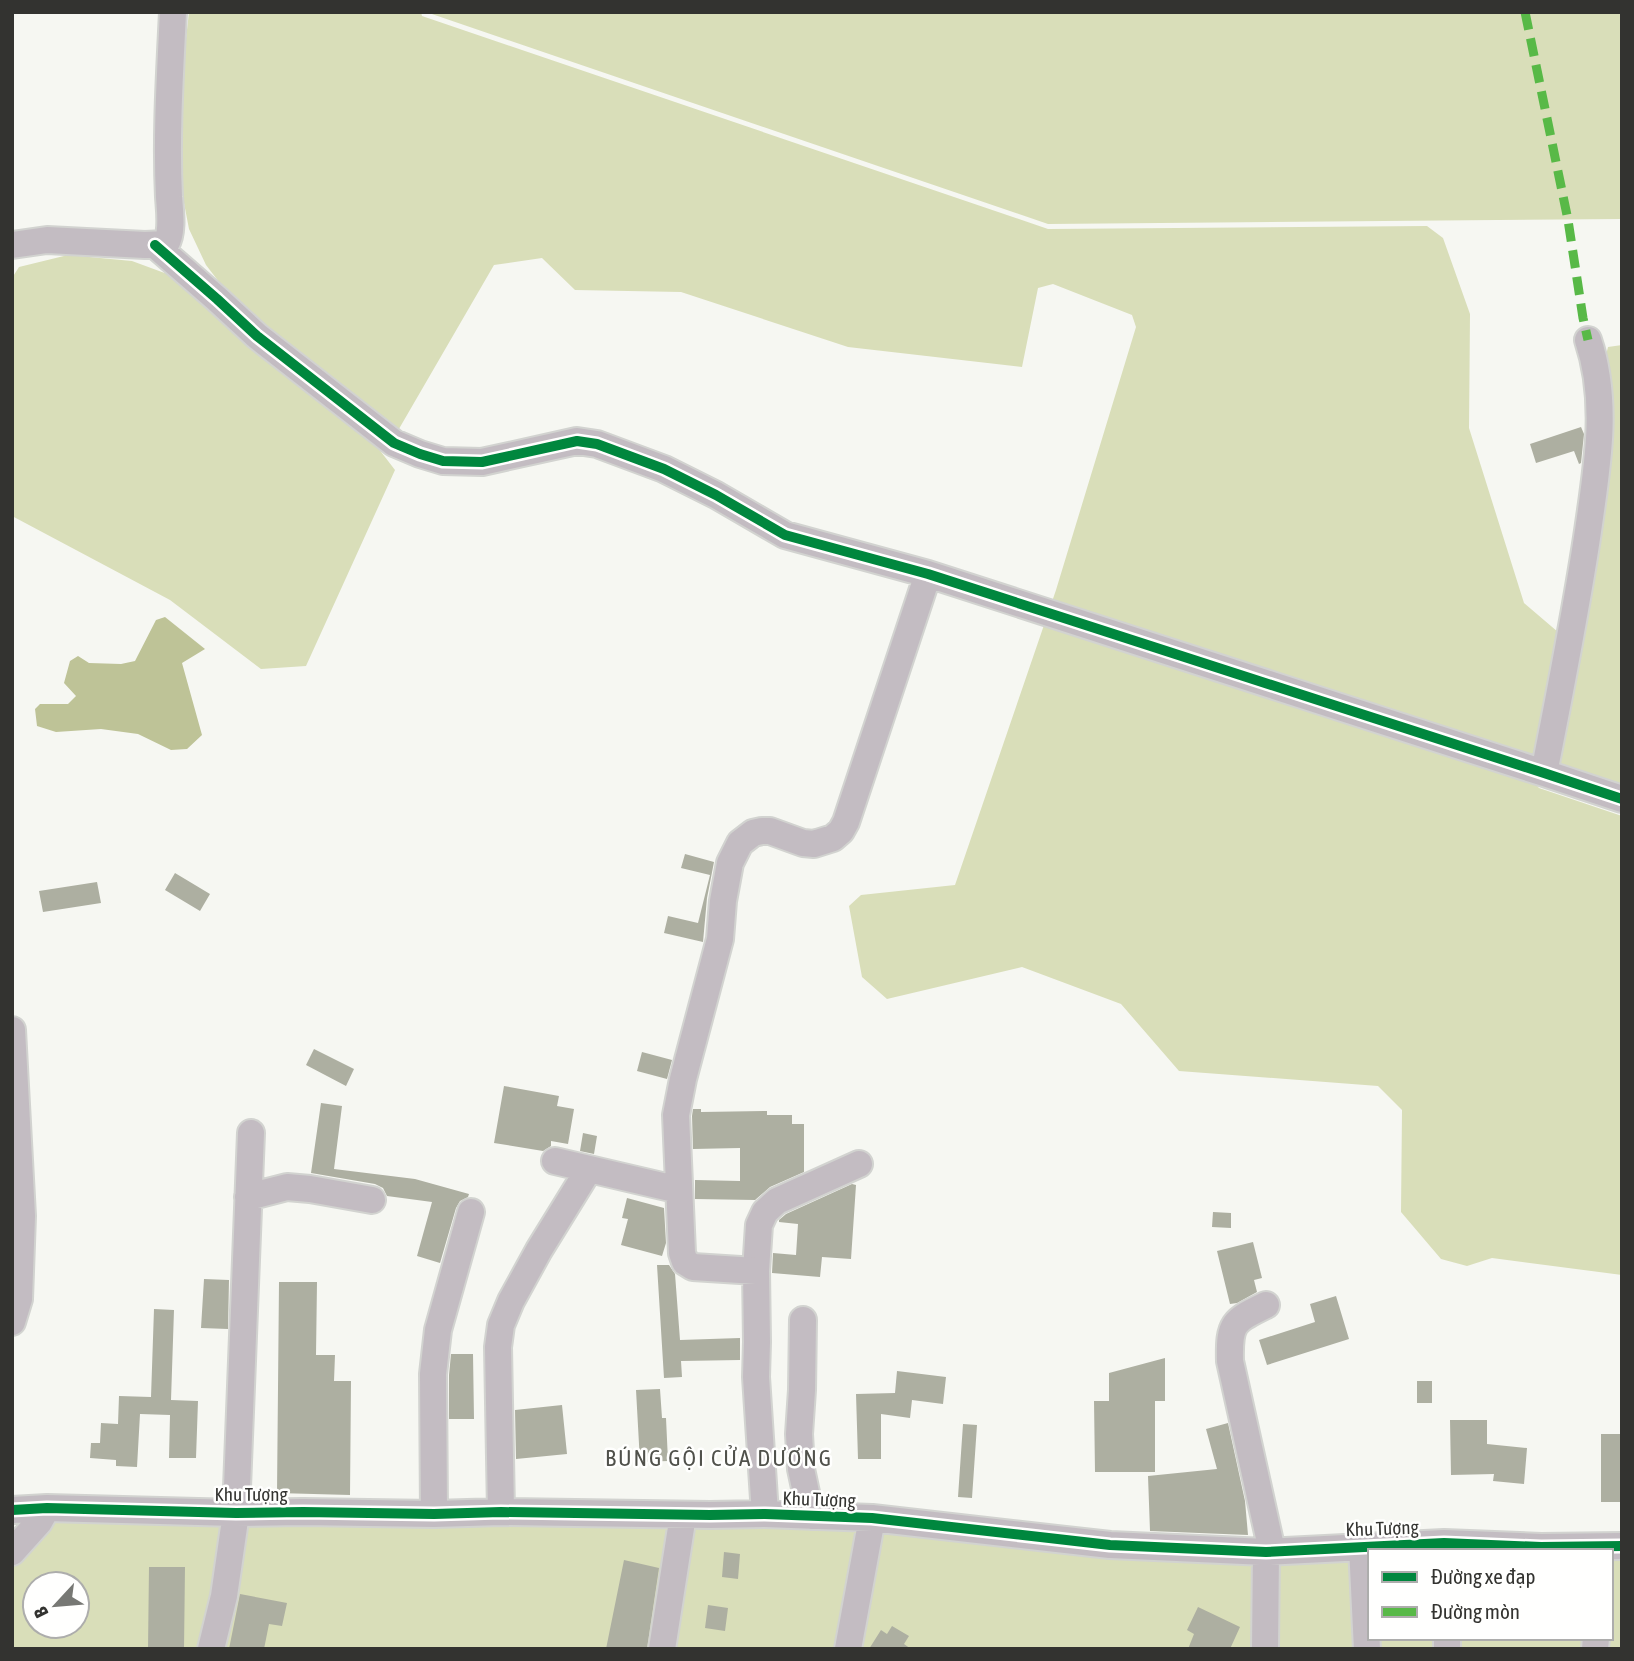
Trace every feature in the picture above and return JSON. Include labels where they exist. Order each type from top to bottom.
[{"type":"street","points":[[12,245],[47,240],[166,244],[169,239],[170,207],[167,159],[173,12]]},
{"type":"street","points":[[155,245],[257,336],[394,443],[443,461],[482,462],[577,441],[597,443],[664,469],[785,535],[928,574],[1622,799]]},
{"type":"street","points":[[1544,772],[1577,606],[1599,454],[1595,362],[1588,340]]},
{"type":"street","points":[[755,1271],[693,1266],[685,1262],[682,1253],[676,1115],[720,939],[730,863],[740,843],[753,833],[770,831],[786,838],[814,844],[833,838],[841,831],[928,574]]},
{"type":"street","points":[[12,1030],[16,1166],[22,1216],[19,1299],[12,1322]]},
{"type":"street","points":[[211,1649],[224,1596],[236,1513],[251,1133]]},
{"type":"street","points":[[555,1161],[679,1190]]},
{"type":"street","points":[[765,1514],[756,1377],[755,1271],[759,1225],[765,1212],[777,1201],[859,1164]]},
{"type":"street","points":[[501,1512],[498,1347],[501,1325],[539,1250],[589,1169]]},
{"type":"street","points":[[248,1197],[287,1187],[373,1200]]},
{"type":"street","points":[[434,1514],[435,1352],[438,1330],[471,1212]]},
{"type":"street","points":[[1265,1649],[1269,1552],[1230,1361],[1230,1340],[1232,1328],[1242,1316],[1266,1305]]},
{"type":"street","points":[[803,1320],[799,1434],[801,1469],[811,1516]]},
{"type":"street","points":[[12,1552],[39,1522],[47,1508]]},
{"type":"street","name":"Khu Tượng","points":[[12,1510],[47,1508],[236,1513],[765,1514],[872,1518],[1110,1545],[1269,1552],[1362,1546],[1605,1547]]},
{"type":"street","points":[[662,1649],[683,1515]]},
{"type":"street","points":[[848,1649],[872,1518]]},
{"type":"street","points":[[1362,1546],[1367,1649]]},
{"type":"shaded area","points":[[189,12],[421,12],[422,16],[1048,229],[1427,226],[1443,238],[1470,314],[1469,428],[1524,603],[1565,638],[1531,779],[1539,788],[1622,816],[1622,1275],[1492,1258],[1467,1266],[1441,1259],[1401,1212],[1402,1110],[1378,1086],[1179,1071],[1121,1004],[1022,967],[887,999],[862,977],[849,906],[861,895],[955,885],[1056,590],[1136,327],[1132,315],[1053,284],[1038,288],[1022,367],[848,347],[681,292],[575,290],[542,258],[494,265],[396,434],[229,295],[206,265],[189,229],[179,177],[179,101]]},
{"type":"shaded area","points":[[426,12],[1622,12],[1622,219],[1048,224]]},
{"type":"shaded area","points":[[68,255],[132,261],[170,275],[375,444],[395,470],[306,666],[261,669],[170,600],[12,516],[12,278],[19,267]]},
{"type":"shaded area","points":[[1622,345],[1622,792],[1555,770],[1604,363],[1608,347]]},
{"type":"shaded area","points":[[165,617],[205,649],[182,663],[202,735],[187,749],[171,750],[138,734],[101,729],[56,732],[37,726],[35,709],[40,704],[68,704],[76,696],[64,683],[70,661],[78,656],[89,663],[121,664],[135,661],[156,620]]},
{"type":"shaded area","points":[[53,1520],[801,1525],[1162,1559],[1368,1555],[1368,1640],[1613,1640],[1613,1557],[1622,1557],[1622,1649],[12,1649],[12,1562]]},
{"type":"building","points":[[1581,427],[1584,434],[1581,463],[1579,464],[1574,451],[1536,463],[1530,444]]},
{"type":"building","points":[[685,854],[714,862],[703,942],[664,933],[668,916],[698,923],[710,875],[681,868]]},
{"type":"building","points":[[175,873],[210,894],[200,911],[165,890]]},
{"type":"building","points":[[97,882],[101,903],[43,912],[39,891]]},
{"type":"building","points":[[314,1049],[354,1069],[346,1086],[306,1065]]},
{"type":"building","points":[[642,1052],[672,1060],[667,1079],[637,1071]]},
{"type":"building","points":[[504,1086],[559,1096],[557,1106],[574,1109],[568,1144],[551,1141],[551,1146],[543,1151],[494,1143]]},
{"type":"building","points":[[321,1103],[342,1106],[334,1169],[415,1179],[469,1194],[456,1208],[440,1263],[417,1256],[432,1202],[387,1196],[383,1188],[375,1184],[311,1173]]},
{"type":"building","points":[[693,1109],[701,1109],[701,1112],[767,1111],[767,1115],[792,1115],[792,1124],[804,1124],[804,1172],[770,1187],[755,1200],[695,1199],[695,1180],[740,1181],[740,1148],[693,1149]]},
{"type":"building","points":[[583,1133],[597,1136],[594,1154],[580,1151]]},
{"type":"building","points":[[852,1184],[856,1185],[851,1259],[822,1257],[820,1277],[772,1273],[773,1253],[796,1255],[798,1224],[779,1220],[786,1214]]},
{"type":"building","points":[[627,1198],[664,1208],[666,1243],[662,1256],[621,1245],[628,1219],[622,1218]]},
{"type":"building","points":[[1213,1212],[1231,1213],[1231,1228],[1212,1227]]},
{"type":"building","points":[[1253,1242],[1262,1278],[1254,1280],[1257,1292],[1230,1304],[1217,1251]]},
{"type":"building","points":[[657,1265],[669,1265],[675,1274],[680,1340],[740,1338],[740,1360],[681,1361],[682,1377],[664,1378]]},
{"type":"building","points":[[204,1279],[229,1280],[228,1329],[201,1328]]},
{"type":"building","points":[[279,1282],[317,1282],[316,1355],[335,1355],[334,1381],[351,1381],[350,1495],[277,1493]]},
{"type":"building","points":[[1336,1296],[1349,1339],[1267,1365],[1259,1340],[1315,1322],[1310,1304]]},
{"type":"building","points":[[154,1309],[174,1310],[171,1400],[198,1401],[196,1458],[169,1458],[170,1415],[140,1414],[137,1467],[116,1466],[116,1460],[90,1458],[91,1443],[100,1443],[101,1423],[118,1424],[119,1396],[151,1397]]},
{"type":"building","points":[[451,1354],[473,1354],[474,1419],[449,1419]]},
{"type":"building","points":[[1165,1358],[1165,1401],[1155,1401],[1155,1472],[1095,1472],[1094,1401],[1109,1401],[1109,1373]]},
{"type":"building","points":[[897,1371],[946,1377],[943,1404],[912,1400],[910,1418],[881,1414],[881,1459],[858,1459],[856,1394],[895,1393]]},
{"type":"building","points":[[1417,1381],[1432,1381],[1432,1403],[1417,1403]]},
{"type":"building","points":[[660,1389],[662,1418],[666,1418],[668,1461],[640,1462],[636,1390]]},
{"type":"building","points":[[562,1405],[567,1454],[516,1459],[515,1410]]},
{"type":"building","points":[[1450,1420],[1487,1420],[1487,1444],[1527,1448],[1524,1484],[1493,1481],[1494,1474],[1451,1475]]},
{"type":"building","points":[[1228,1423],[1245,1501],[1248,1535],[1150,1531],[1148,1476],[1217,1469],[1206,1429]]},
{"type":"building","points":[[963,1424],[977,1425],[972,1498],[958,1497]]},
{"type":"building","points":[[1601,1434],[1622,1434],[1622,1502],[1601,1502]]},
{"type":"building","points":[[724,1552],[740,1554],[738,1579],[722,1577]]},
{"type":"building","points":[[624,1560],[659,1568],[647,1649],[606,1649]]},
{"type":"building","points":[[149,1567],[185,1567],[184,1649],[148,1649]]},
{"type":"building","points":[[240,1594],[287,1603],[282,1626],[269,1624],[264,1649],[229,1649]]},
{"type":"building","points":[[708,1605],[728,1608],[725,1631],[705,1628]]},
{"type":"building","points":[[1198,1607],[1240,1627],[1230,1649],[1188,1649],[1194,1634],[1187,1630]]},
{"type":"building","points":[[892,1626],[909,1636],[904,1644],[911,1649],[869,1649],[881,1630],[887,1634]]},
{"type":"marked path","points":[[1525,12],[1568,220],[1588,340]]},
{"type":"cycle path","points":[[155,245],[257,336],[394,443],[420,454],[443,461],[482,462],[577,441],[597,444],[664,469],[785,535],[928,574],[1622,799]]},
{"type":"cycle path","points":[[12,1510],[47,1508],[236,1513],[765,1514],[872,1518],[1110,1545],[1266,1552],[1444,1543],[1541,1547],[1622,1546]]},
{"type":"district","name":"BÚNG GỘI CỬA DƯƠNG","points":[[719,1458]]}]
